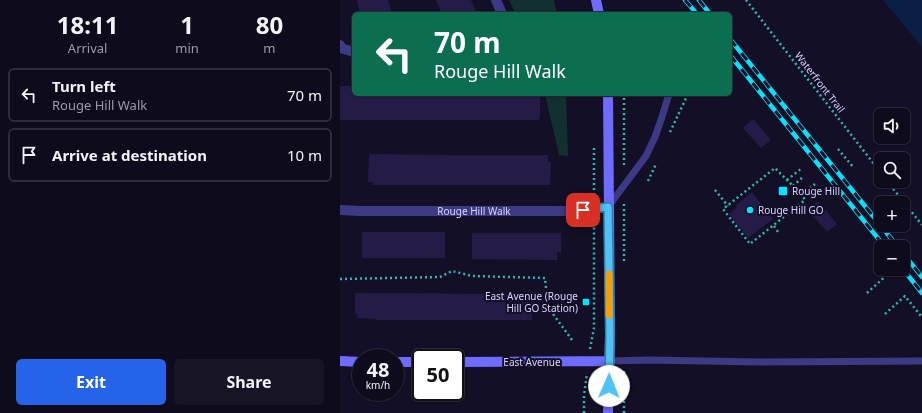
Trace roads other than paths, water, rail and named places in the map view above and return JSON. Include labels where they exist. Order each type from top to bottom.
[{"type":"street","points":[[496,0],[501,12]]},
{"type":"street","points":[[596,0],[599,12]]},
{"type":"street","points":[[340,45],[341,48],[352,51]]},
{"type":"street","points":[[608,96],[610,361],[608,413]]},
{"type":"street","name":"Rouge Hill Walk","points":[[340,210],[361,212],[572,211],[608,207]]},
{"type":"street","points":[[340,361],[352,362]]},
{"type":"street","name":"East Avenue","points":[[464,362],[610,361]]},
{"type":"lane","points":[[608,207],[646,156],[655,137],[668,96]]},
{"type":"lane","points":[[610,361],[922,361]]},
{"type":"water","points":[[883,0],[922,0],[922,47]]},
{"type":"railway","points":[[685,0],[695,12]]},
{"type":"railway","points":[[699,0],[708,12]]},
{"type":"railway","points":[[732,41],[892,240]]},
{"type":"railway","points":[[732,57],[879,240]]},
{"type":"railway","points":[[910,262],[922,277]]},
{"type":"railway","points":[[909,276],[922,293]]},
{"type":"place","name":"Rouge Hill","points":[[783,191]]},
{"type":"place","name":"Rouge Hill GO","points":[[750,210]]},
{"type":"place","name":"East Avenue (Rouge Hill GO Station)","points":[[586,302]]}]
